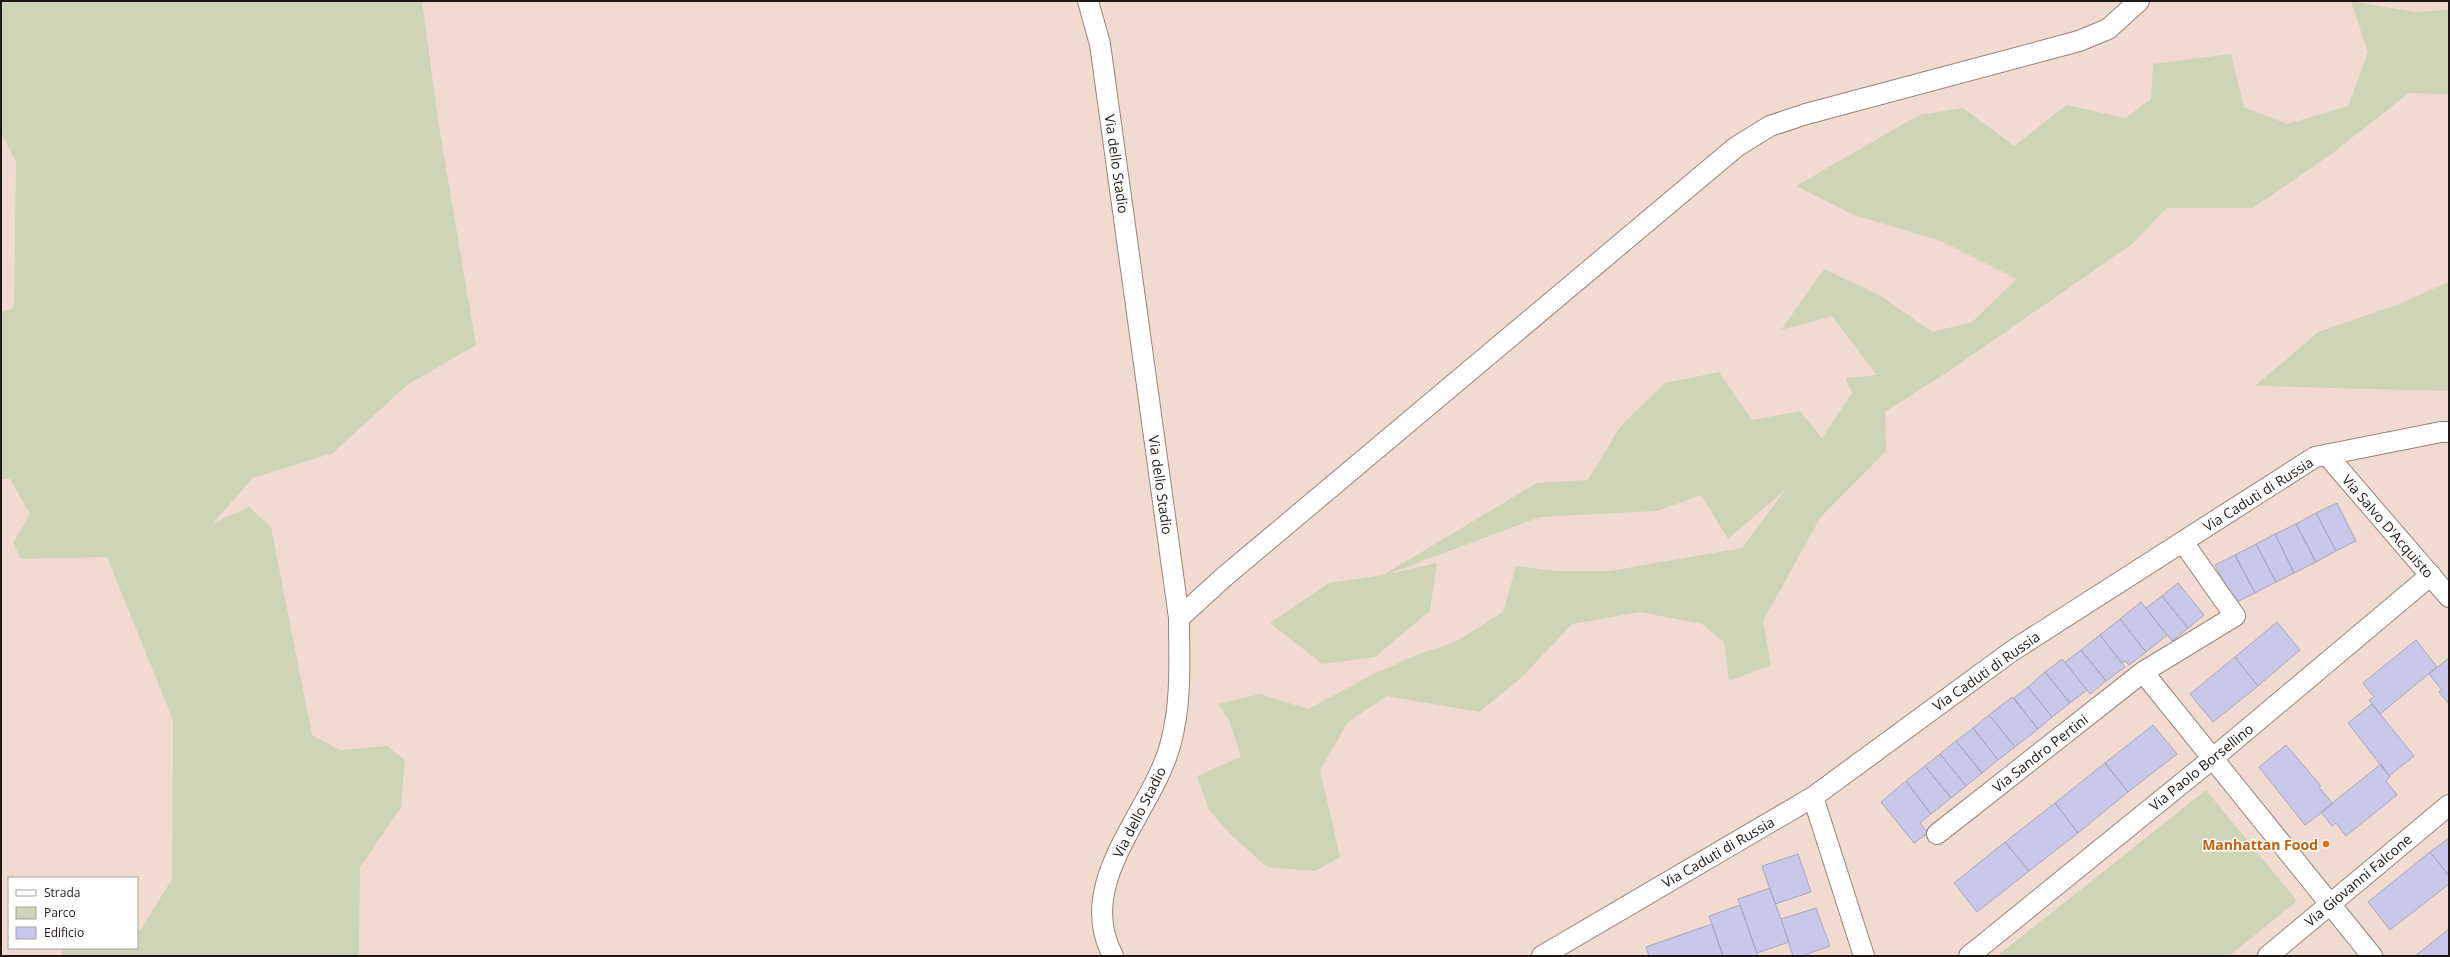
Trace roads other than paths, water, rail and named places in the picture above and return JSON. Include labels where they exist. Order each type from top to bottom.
[{"type":"street","name":"Via dello Stadio","points":[[1088,1],[1100,44],[1179,618],[1180,700],[1171,743],[1157,783],[1119,848],[1107,878],[1102,922],[1113,956]]},
{"type":"street","points":[[1179,618],[1242,562],[1736,147],[1770,126],[1806,114],[2079,41],[2108,29],[2139,1]]},
{"type":"street","name":"Via Caduti di Russia","points":[[1542,956],[1813,796],[2012,651],[2315,457],[2441,432],[2449,432]]},
{"type":"street","name":"Via Salvo D'Acquisto","points":[[2327,455],[2449,597]]},
{"type":"street","name":"Via Sandro Pertini","points":[[1937,834],[2143,672],[2235,616],[2183,542]]},
{"type":"street","name":"Via Paolo Borsellino","points":[[1969,956],[2212,759],[2431,575]]},
{"type":"street","points":[[2143,672],[2372,956]]},
{"type":"street","points":[[1813,796],[1864,956]]},
{"type":"street","name":"Via Giovanni Falcone","points":[[2268,956],[2449,805]]},
{"type":"place","name":"Manhattan Food","points":[[2326,844]]}]
